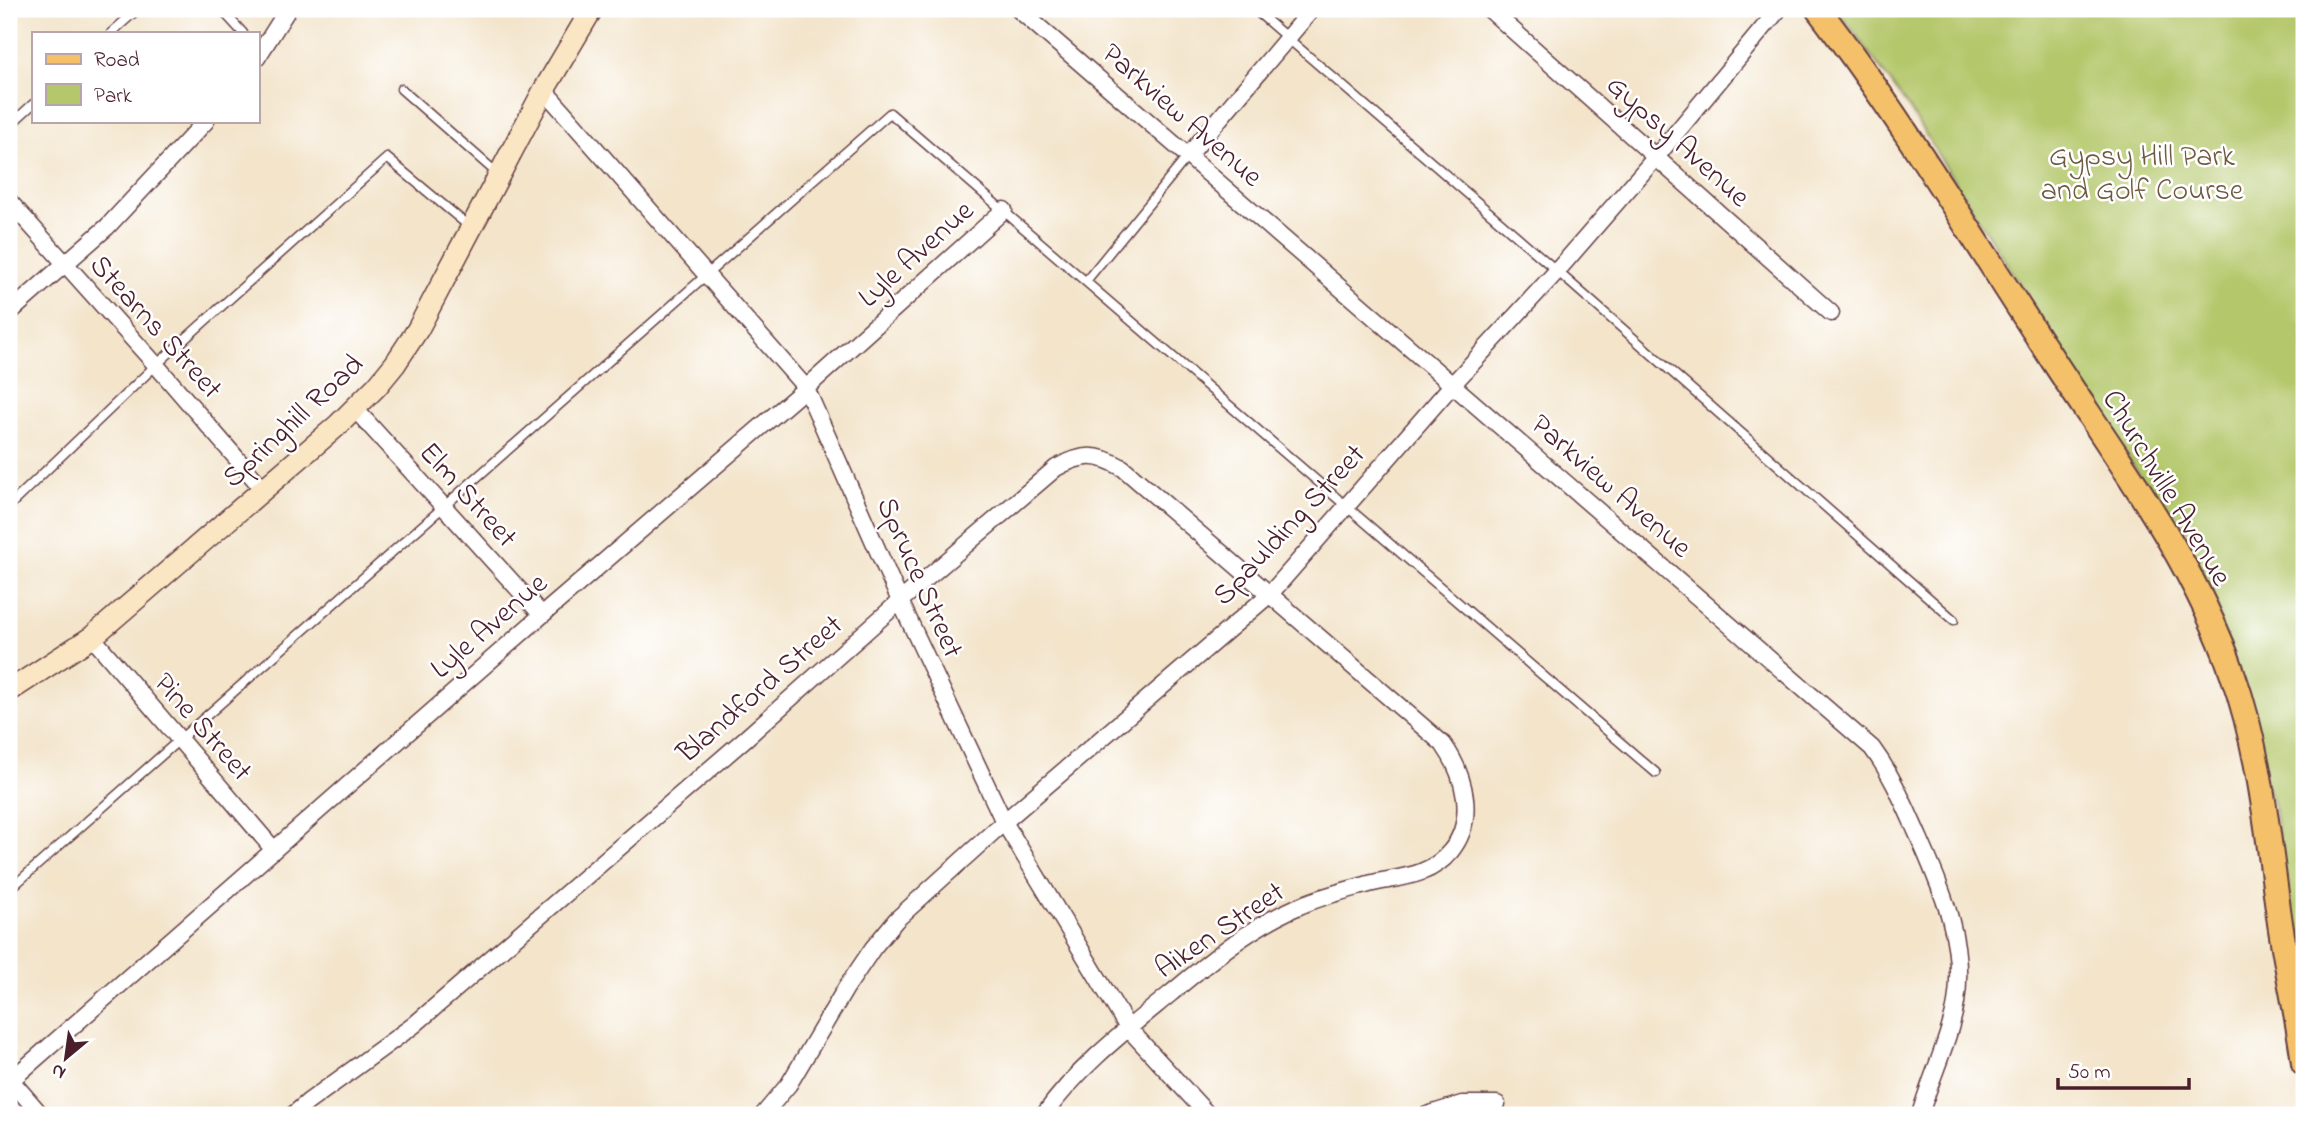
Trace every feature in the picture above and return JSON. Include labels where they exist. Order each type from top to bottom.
[{"type":"main road","name":"Churchville Avenue","points":[[1818,9],[1906,131],[2146,503],[2213,624],[2242,700],[2256,759],[2285,952],[2300,999],[2304,1063]]},
{"type":"street","points":[[259,53],[288,9]]},
{"type":"street","name":"Parkview Avenue","points":[[1018,9],[1872,748],[1885,765],[1936,877],[1954,925],[1957,946],[1959,975],[1956,1004],[1920,1115]]},
{"type":"street","points":[[1188,156],[1312,9]]},
{"type":"street","name":"Gypsy Avenue","points":[[1489,9],[1831,313]]},
{"type":"street","name":"Spaulding Street","points":[[764,1115],[798,1071],[846,988],[896,920],[1004,822],[1270,594],[1453,384],[1557,271],[1779,9]]},
{"type":"street","name":"Springhill Road","points":[[9,691],[92,637],[355,409],[401,356],[472,229],[584,12]]},
{"type":"street","name":"Spruce Street","points":[[544,90],[806,388],[900,601],[1004,822],[1128,1028],[1208,1115]]},
{"type":"street","points":[[9,313],[107,227],[205,122]]},
{"type":"street","name":"Stearns Street","points":[[9,201],[264,489]]},
{"type":"street","name":"Lyle Avenue","points":[[9,1080],[806,388],[1004,210]]},
{"type":"street","name":"Elm Street","points":[[355,409],[542,615]]},
{"type":"street","name":"Blandford Street","points":[[293,1115],[414,1025],[736,747],[900,601],[1056,468],[1068,461],[1085,456],[1108,460],[1123,468],[1270,594]]},
{"type":"street","name":"Aiken Street","points":[[1044,1115],[1073,1078],[1128,1028],[1203,967],[1271,919],[1324,896],[1426,871],[1450,853],[1463,830],[1466,807],[1463,786],[1454,762],[1443,744],[1270,594]]},
{"type":"street","name":"Pine Street","points":[[92,637],[274,850]]},
{"type":"street","points":[[9,1080],[41,1115]]},
{"type":"street","points":[[1427,1115],[1462,1104],[1497,1104]]},
{"type":"lane","points":[[112,32],[138,9]]},
{"type":"lane","points":[[221,9],[242,32]]},
{"type":"lane","points":[[1254,9],[1954,620]]},
{"type":"lane","points":[[401,89],[500,175]]},
{"type":"lane","points":[[9,126],[32,105]]},
{"type":"lane","points":[[9,890],[890,113],[1656,774]]},
{"type":"lane","points":[[1086,281],[1188,156]]},
{"type":"lane","points":[[9,506],[156,365],[387,158],[472,229]]},
{"type":"green space","name":"Gypsy Hill Park and Golf Course","points":[[1837,9],[2304,9],[2304,974],[2298,977],[2274,806],[2168,521],[1907,105]]}]
